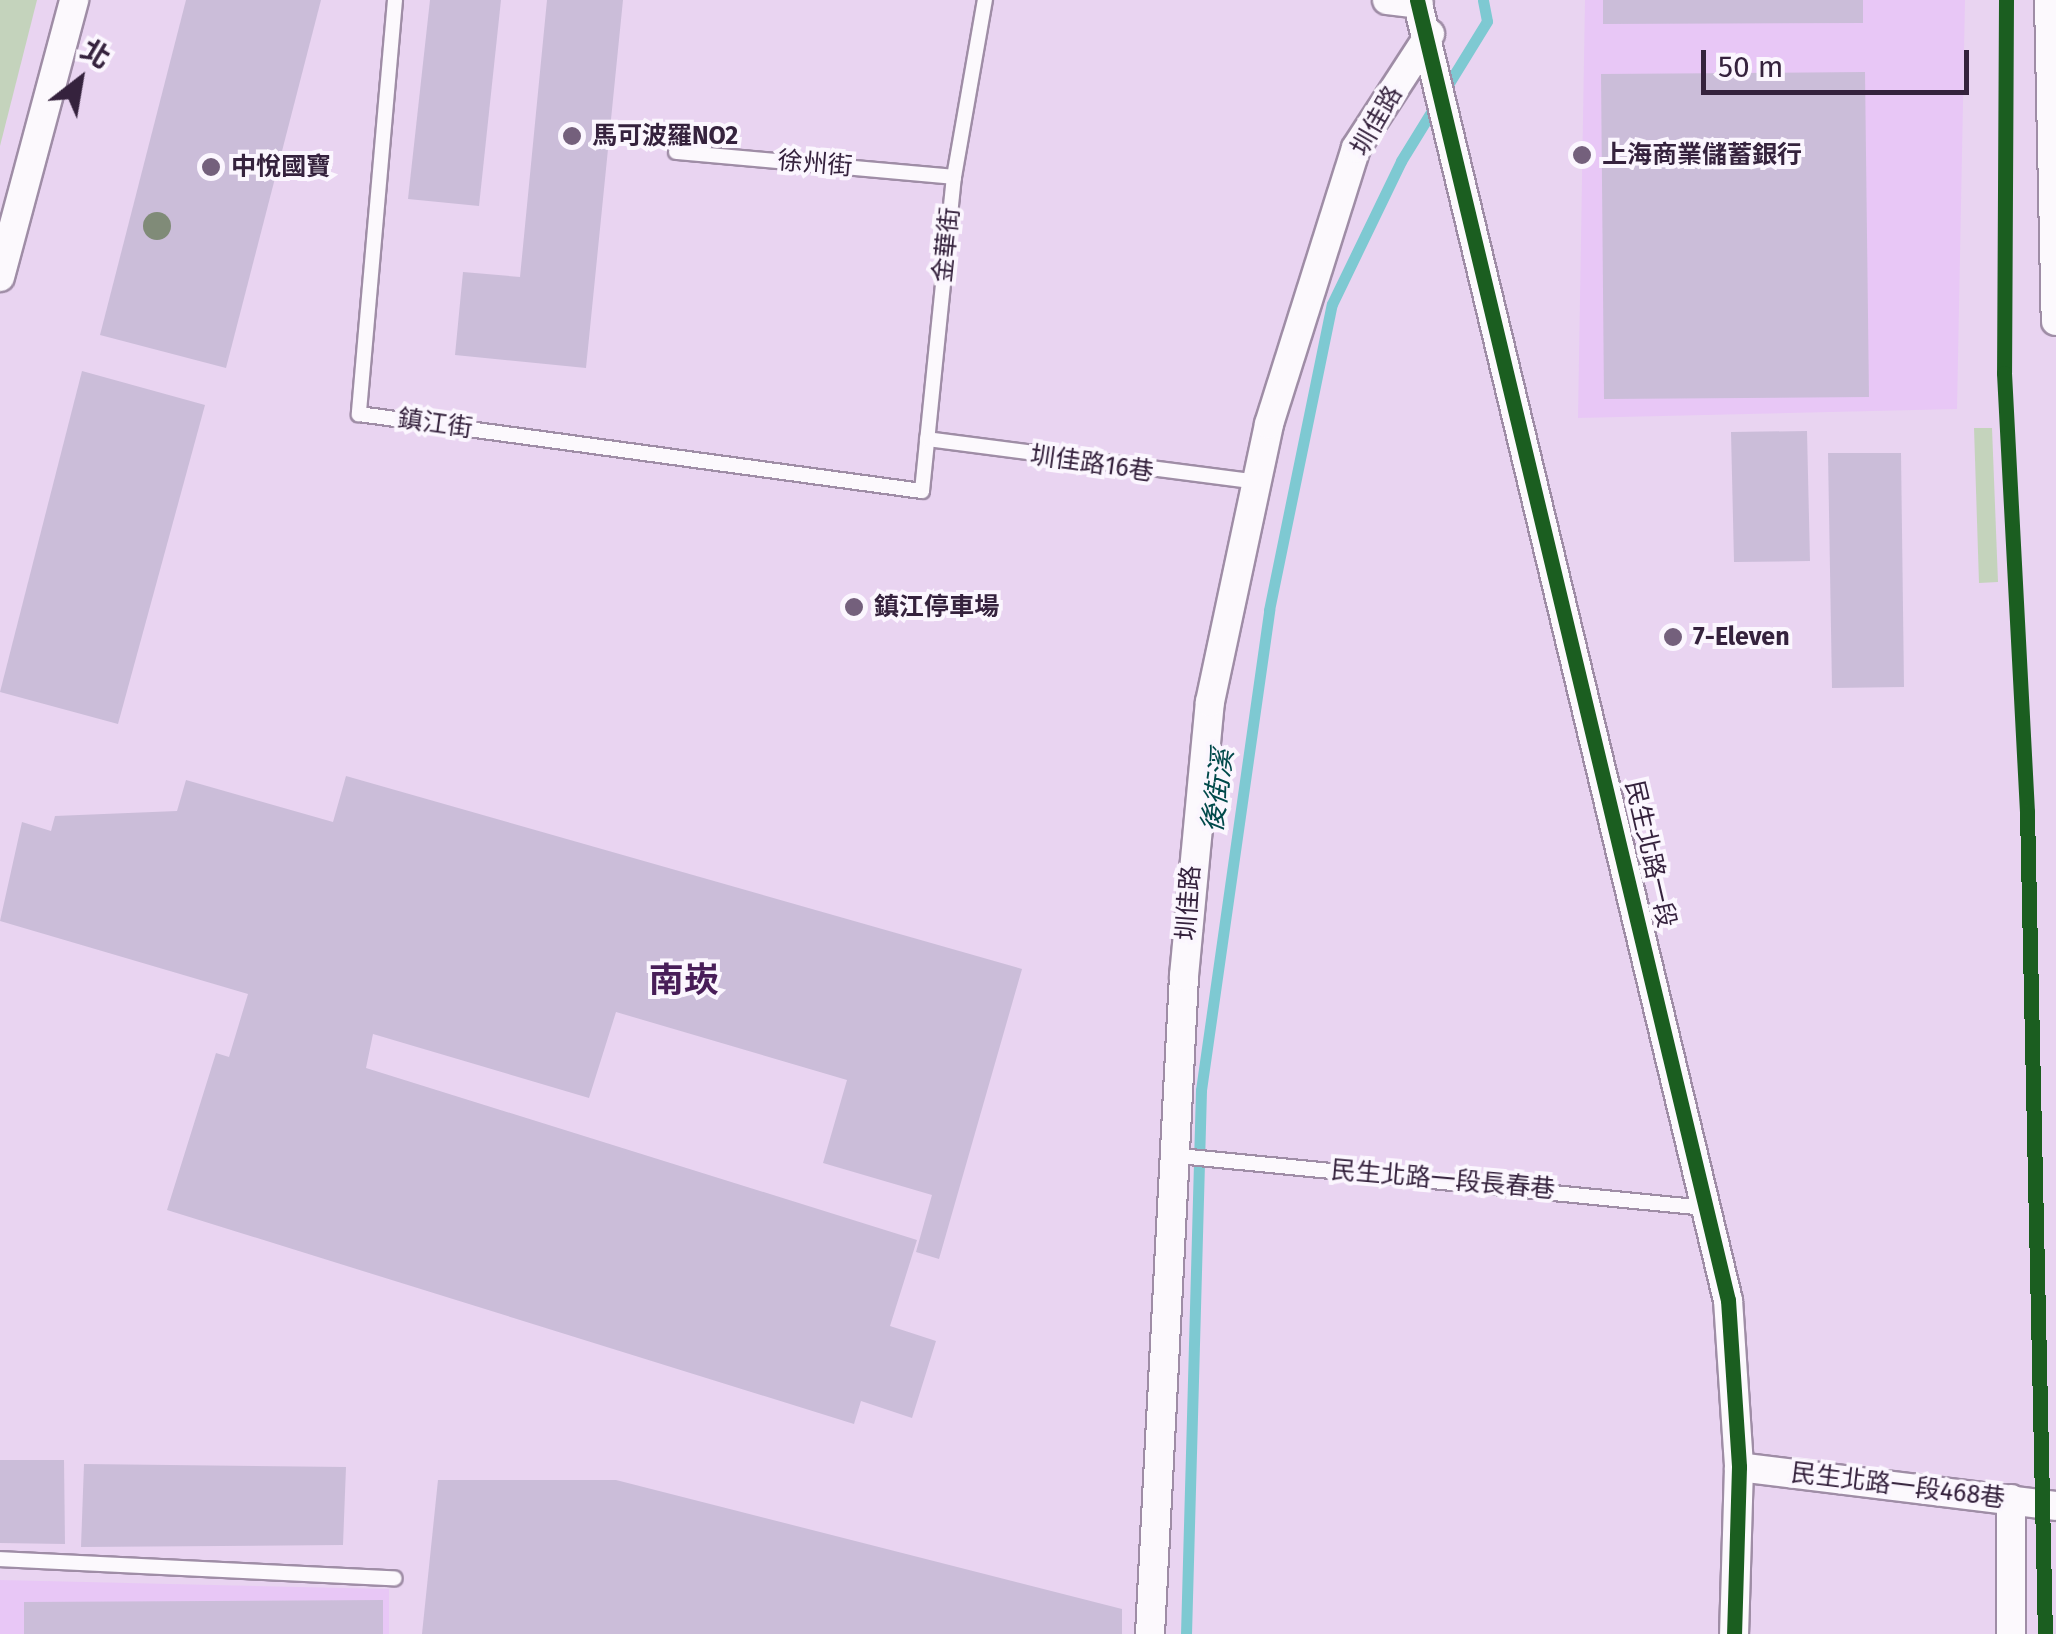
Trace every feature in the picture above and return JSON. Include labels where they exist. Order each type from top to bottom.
[{"type":"street","points":[[0,277],[74,0]]},
{"type":"street","points":[[1387,0],[1418,2]]},
{"type":"street","points":[[2049,0],[2056,321]]},
{"type":"street","name":"民生北路一段","points":[[1418,2],[1445,94],[1728,1300],[1739,1466],[1734,1634]]},
{"type":"street","name":"圳佳路","points":[[1150,1634],[1187,1157],[1197,797],[1258,482],[1356,148],[1430,34]]},
{"type":"street","name":"民生北路一段468巷","points":[[1739,1466],[2056,1506]]},
{"type":"street","points":[[2011,1499],[2012,1634]]},
{"type":"lane","name":"鎮江街","points":[[395,0],[359,414],[922,491]]},
{"type":"lane","name":"金華街","points":[[922,491],[954,177],[985,0]]},
{"type":"lane","name":"徐州街","points":[[676,152],[954,177]]},
{"type":"lane","name":"圳佳路16巷","points":[[927,440],[1258,482]]},
{"type":"lane","name":"民生北路一段長春巷","points":[[1187,1157],[1707,1208]]},
{"type":"lane","points":[[0,1560],[395,1578]]},
{"type":"shaded area","points":[[1585,0],[1965,0],[1957,409],[1578,418]]},
{"type":"shaded area","points":[[0,1580],[389,1589],[389,1634],[0,1634]]},
{"type":"green space","points":[[0,0],[37,0],[0,146]]},
{"type":"green space","points":[[1974,428],[1992,428],[1998,582],[1979,583]]},
{"type":"building","name":"中悅國寶","points":[[186,0],[321,0],[226,368],[100,335]]},
{"type":"building","points":[[430,0],[501,0],[479,206],[408,199]]},
{"type":"building","name":"馬可波羅NO2","points":[[547,0],[623,0],[586,368],[455,355],[463,272],[520,277]]},
{"type":"building","points":[[1603,0],[1863,0],[1863,23],[1603,24]]},
{"type":"building","points":[[1865,72],[1869,397],[1604,399],[1601,74]]},
{"type":"building","points":[[82,371],[205,405],[118,724],[0,692]]},
{"type":"building","points":[[1807,431],[1810,561],[1734,562],[1731,432]]},
{"type":"building","points":[[1828,453],[1901,453],[1904,687],[1832,688]]},
{"type":"building","points":[[346,776],[1022,969],[939,1259],[916,1252],[932,1195],[823,1163],[847,1080],[616,1012],[589,1098],[373,1034],[366,1068],[917,1240],[890,1326],[936,1341],[912,1418],[861,1401],[854,1424],[167,1210],[216,1053],[229,1057],[248,994],[0,921],[22,822],[51,831],[55,816],[177,811],[186,780],[333,822]]},
{"type":"building","points":[[0,1460],[64,1460],[65,1544],[0,1543]]},
{"type":"building","points":[[84,1464],[346,1467],[343,1545],[81,1547]]},
{"type":"building","points":[[438,1480],[616,1480],[1122,1609],[1122,1634],[422,1634]]},
{"type":"building","points":[[383,1600],[383,1634],[24,1634],[24,1602]]},
{"type":"waterway","name":"後街溪","points":[[1186,1634],[1201,1090],[1269,610],[1332,304],[1401,161],[1487,21],[1483,0]]},
{"type":"cycle path","points":[[1417,0],[1728,1300],[1739,1467],[1734,1634]]},
{"type":"cycle path","points":[[2006,0],[2004,373],[2027,812],[2045,1634]]},
{"type":"place","name":"馬可波羅NO2","points":[[572,136]]},
{"type":"place","name":"上海商業儲蓄銀行","points":[[1582,155]]},
{"type":"place","name":"中悅國寶","points":[[211,167]]},
{"type":"place","name":"鎮江停車場","points":[[854,607]]},
{"type":"place","name":"7-Eleven","points":[[1673,637]]},
{"type":"district","name":"南崁","points":[[684,980]]}]
